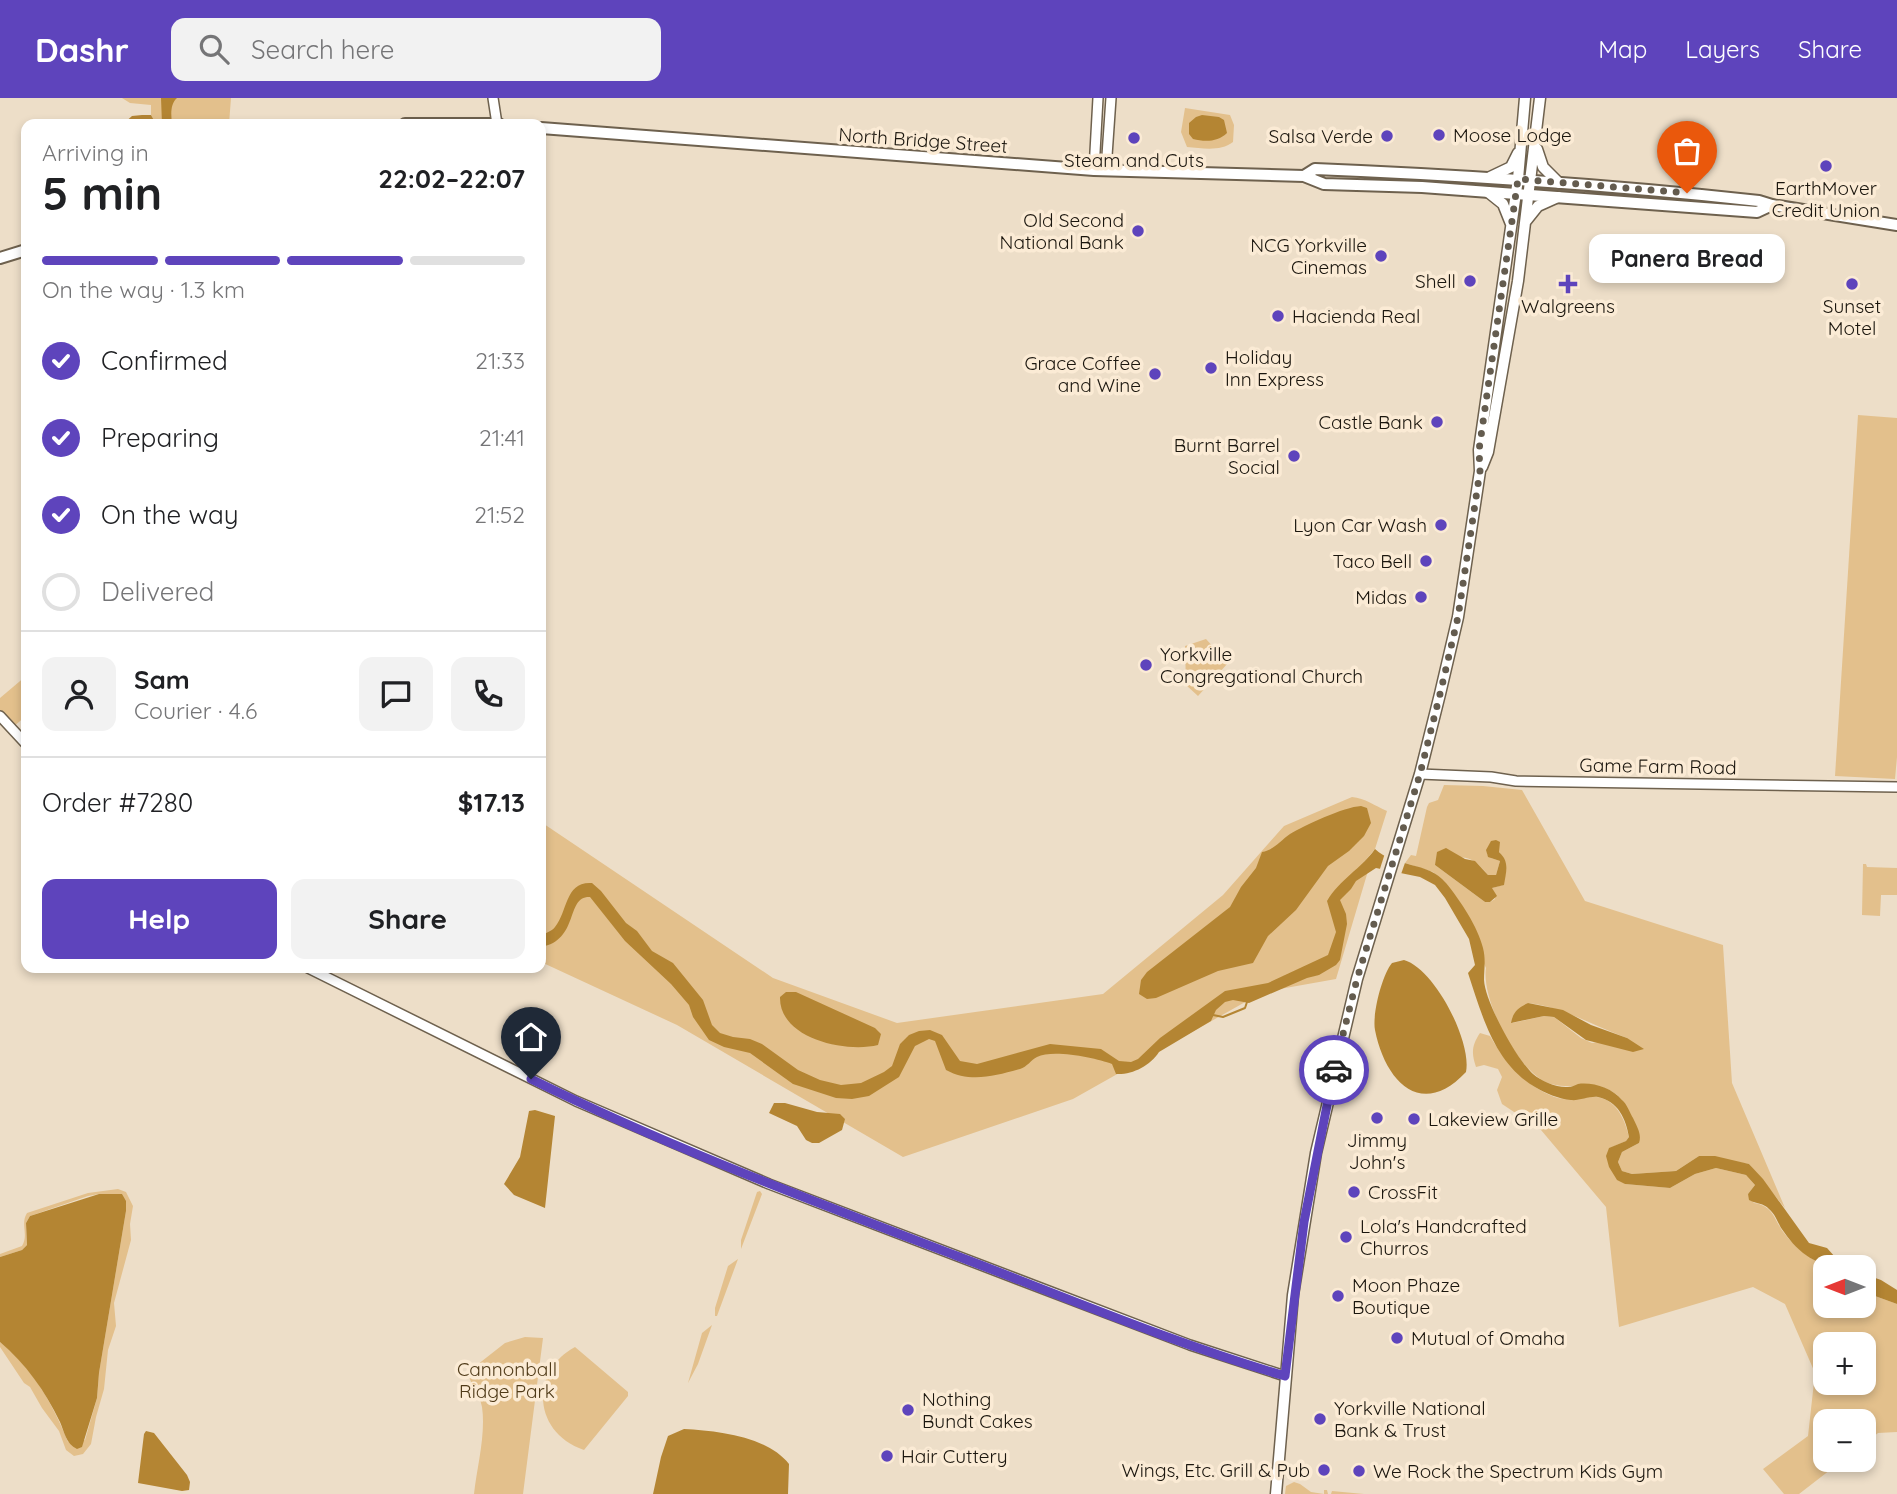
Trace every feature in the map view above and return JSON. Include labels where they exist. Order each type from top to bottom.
[{"type":"highway","name":"North Bridge Street","points":[[546,128],[1094,170],[1304,176],[1324,184],[1487,191],[1757,212],[1772,205]]},
{"type":"highway","name":"North Bridge Street","points":[[1304,176],[1315,169],[1490,177],[1662,190],[1759,201],[1897,225]]},
{"type":"highway","points":[[0,258],[21,252]]},
{"type":"main road","points":[[493,98],[497,119]]},
{"type":"main road","points":[[1094,170],[1098,98]]},
{"type":"main road","points":[[1106,170],[1111,98]]},
{"type":"main road","points":[[1276,1494],[1296,1275],[1319,1140],[1346,1019],[1420,774],[1458,617],[1518,179],[1525,98]]},
{"type":"main road","points":[[1480,471],[1489,452],[1514,306],[1540,98]]},
{"type":"main road","points":[[1535,145],[1543,167],[1559,183]]},
{"type":"main road","points":[[1490,177],[1511,167],[1521,146]]},
{"type":"main road","points":[[1487,191],[1503,204],[1511,225]]},
{"type":"main road","points":[[1526,221],[1538,206],[1558,197]]},
{"type":"main road","points":[[0,716],[21,739]]},
{"type":"main road","name":"Game Farm Road","points":[[1420,774],[1491,777],[1516,781],[1897,787]]},
{"type":"main road","points":[[319,973],[576,1101],[769,1184],[1190,1345],[1285,1376]]},
{"type":"green space","points":[[122,98],[231,98],[229,119],[153,119],[151,105],[130,103]]},
{"type":"green space","points":[[1185,108],[1230,115],[1234,125],[1233,142],[1217,148],[1187,147],[1181,132]]},
{"type":"green space","points":[[1858,415],[1897,418],[1895,779],[1835,776]]},
{"type":"green space","points":[[1206,639],[1228,663],[1198,696],[1186,685],[1185,646]]},
{"type":"green space","points":[[21,680],[21,720],[13,727],[0,713],[0,698]]},
{"type":"green space","points":[[1444,785],[1522,790],[1585,901],[1723,945],[1732,1083],[1785,1208],[1749,1164],[1699,1156],[1676,1171],[1632,1174],[1622,1171],[1618,1162],[1622,1152],[1639,1143],[1621,1099],[1613,1092],[1596,1086],[1551,1084],[1526,1066],[1504,1034],[1496,1016],[1489,998],[1486,968],[1445,882],[1433,872],[1405,863],[1411,855],[1416,856],[1429,803],[1438,800]],"holes":[[[1491,842],[1503,857],[1506,871],[1503,885],[1492,888],[1495,899],[1490,902],[1485,902],[1435,865],[1464,858],[1476,862],[1488,875],[1496,875],[1500,861],[1487,854]],[[1528,1003],[1566,1013],[1627,1038],[1592,1043],[1554,1017],[1544,1016],[1512,1023]]]},
{"type":"green space","points":[[1352,797],[1387,811],[1375,849],[1364,862],[1368,871],[1336,979],[1263,992],[1073,1099],[903,1157],[677,1025],[546,964],[546,825],[773,978],[897,1023],[1103,994],[1223,895],[1284,826]]},
{"type":"green space","points":[[1863,864],[1867,867],[1897,868],[1897,895],[1881,895],[1880,916],[1862,915]]},
{"type":"green space","points":[[1480,1033],[1490,1036],[1518,1073],[1547,1094],[1563,1099],[1597,1097],[1615,1106],[1629,1137],[1610,1148],[1625,1184],[1670,1188],[1695,1174],[1716,1168],[1746,1175],[1755,1185],[1748,1194],[1754,1203],[1770,1210],[1784,1233],[1813,1259],[1813,1318],[1876,1318],[1876,1296],[1897,1304],[1897,1432],[1876,1435],[1876,1409],[1813,1409],[1813,1472],[1827,1472],[1799,1494],[1784,1494],[1763,1469],[1808,1436],[1813,1391],[1813,1395],[1876,1395],[1876,1332],[1813,1332],[1813,1368],[1785,1304],[1753,1287],[1619,1327],[1606,1207],[1541,1130],[1502,1104],[1497,1090],[1502,1077],[1498,1069],[1484,1065],[1476,1067],[1474,1045]]},
{"type":"green space","points":[[118,1189],[126,1192],[133,1206],[131,1240],[114,1303],[116,1326],[108,1350],[104,1389],[91,1444],[83,1454],[74,1456],[66,1450],[59,1431],[0,1347],[0,1342],[12,1352],[41,1388],[68,1442],[85,1440],[97,1398],[126,1211],[122,1194],[88,1196],[30,1216],[26,1223],[27,1245],[22,1250],[0,1257],[0,1254],[22,1246],[27,1213],[88,1193]]},
{"type":"green space","points":[[757,1192],[762,1194],[741,1249],[741,1240]]},
{"type":"green space","points":[[738,1259],[717,1316],[715,1316],[728,1266]]},
{"type":"green space","points":[[712,1325],[698,1364],[688,1383],[702,1333]]},
{"type":"green space","name":"Cannonball Ridge Park","points":[[525,1337],[543,1338],[523,1494],[474,1494],[483,1417],[481,1402],[468,1372],[505,1343]]},
{"type":"green space","points":[[575,1347],[628,1392],[628,1396],[584,1450],[567,1442],[555,1430],[547,1417],[543,1401],[544,1386],[550,1371],[560,1358]]},
{"type":"green space","points":[[1294,1482],[1311,1492],[1324,1494],[1285,1494],[1286,1486]]},
{"type":"green space","points":[[1332,1491],[1364,1494],[1331,1494]]},
{"type":"shaded area","points":[[161,98],[177,98],[172,106],[172,119],[162,119]]},
{"type":"shaded area","points":[[151,115],[153,119],[129,119],[132,116]]},
{"type":"shaded area","points":[[1202,115],[1224,120],[1227,133],[1211,140],[1193,139],[1189,134],[1189,123]]},
{"type":"shaded area","points":[[1361,806],[1367,808],[1371,823],[1364,836],[1328,866],[1296,910],[1268,936],[1253,963],[1218,971],[1156,998],[1147,999],[1139,994],[1141,980],[1147,972],[1230,907],[1256,868],[1262,852],[1315,821]]},
{"type":"shaded area","points":[[1491,841],[1500,842],[1499,852],[1505,860],[1506,871],[1504,885],[1492,888],[1497,896],[1490,902],[1485,902],[1435,865],[1437,852],[1446,848],[1465,859],[1475,861],[1488,875],[1496,875],[1500,861],[1488,857],[1486,850]]},
{"type":"shaded area","points":[[1375,849],[1392,859],[1439,876],[1457,897],[1481,940],[1484,980],[1490,1002],[1503,1030],[1526,1067],[1545,1081],[1559,1086],[1584,1084],[1602,1087],[1613,1092],[1625,1104],[1637,1127],[1640,1140],[1622,1152],[1618,1162],[1622,1171],[1632,1174],[1676,1171],[1699,1156],[1715,1156],[1749,1164],[1809,1243],[1827,1248],[1833,1255],[1813,1255],[1813,1260],[1796,1247],[1769,1209],[1749,1200],[1748,1194],[1755,1185],[1746,1175],[1716,1168],[1695,1174],[1670,1188],[1625,1184],[1617,1180],[1606,1156],[1609,1148],[1629,1137],[1620,1112],[1611,1102],[1598,1097],[1571,1100],[1548,1093],[1521,1077],[1509,1065],[1491,1037],[1468,973],[1475,965],[1469,939],[1435,885],[1420,877],[1376,868],[1356,881],[1340,900],[1347,924],[1340,960],[1336,965],[1319,975],[1249,1003],[1233,1000],[1225,1002],[1216,1010],[1211,1021],[1159,1052],[1146,1065],[1134,1071],[1116,1074],[1112,1064],[1074,1055],[1053,1054],[1037,1057],[1011,1072],[983,1077],[964,1076],[946,1070],[935,1041],[929,1039],[915,1046],[899,1077],[869,1096],[852,1099],[836,1098],[793,1084],[750,1053],[724,1047],[709,1040],[693,1017],[689,1005],[671,984],[625,941],[590,897],[577,903],[562,936],[546,945],[546,933],[555,927],[572,892],[583,884],[592,883],[652,951],[673,963],[703,1000],[712,1025],[720,1033],[762,1044],[798,1070],[820,1080],[841,1085],[861,1083],[884,1072],[892,1066],[900,1044],[909,1035],[930,1030],[942,1035],[960,1061],[977,1064],[1050,1044],[1101,1049],[1119,1061],[1131,1062],[1225,991],[1268,983],[1328,955],[1336,932],[1327,901]]},
{"type":"shaded area","points":[[1404,960],[1416,966],[1439,991],[1463,1043],[1466,1072],[1450,1086],[1434,1093],[1420,1093],[1407,1088],[1396,1078],[1387,1065],[1375,1030],[1376,1005],[1385,976],[1392,963]]},
{"type":"shaded area","points":[[786,992],[796,992],[875,1028],[881,1034],[878,1045],[849,1047],[817,1040],[802,1033],[790,1023],[783,1011],[780,997]]},
{"type":"shaded area","points":[[1528,1003],[1563,1010],[1591,1025],[1627,1038],[1644,1049],[1633,1052],[1586,1040],[1554,1017],[1544,1016],[1511,1023],[1516,1011]]},
{"type":"shaded area","points":[[774,1103],[840,1114],[845,1119],[842,1130],[819,1143],[812,1143],[806,1140],[797,1126],[769,1113]]},
{"type":"shaded area","points":[[535,1110],[555,1116],[545,1208],[514,1195],[504,1184],[520,1157],[529,1111]]},
{"type":"shaded area","points":[[99,1194],[122,1194],[126,1201],[126,1211],[97,1398],[82,1447],[77,1449],[68,1441],[54,1411],[34,1379],[0,1342],[0,1257],[22,1250],[27,1245],[26,1223],[30,1216]]},
{"type":"shaded area","points":[[1876,1278],[1897,1290],[1897,1304],[1876,1296]]},
{"type":"shaded area","points":[[684,1429],[741,1437],[768,1447],[789,1464],[788,1494],[653,1494],[668,1436]]},
{"type":"shaded area","points":[[146,1431],[154,1433],[187,1475],[189,1490],[138,1483]]},
{"type":"pier","points":[[1385,853],[1406,860],[1400,877],[1379,872]]},
{"type":"waterway","points":[[1213,1015],[1223,1017],[1245,1008],[1247,1002]]},
{"type":"way so far","points":[[1334,1070],[1357,979],[1420,774],[1458,617],[1518,179],[1687,193]]},
{"type":"place","name":"Moose Lodge","points":[[1439,135]]},
{"type":"place","name":"Salsa Verde","points":[[1387,136]]},
{"type":"place","name":"Steam and Cuts","points":[[1134,138]]},
{"type":"place","name":"EarthMover Credit Union","points":[[1826,166]]},
{"type":"place","name":"Panera Bread","points":[[1687,193]]},
{"type":"place","name":"Old Second National Bank","points":[[1138,231]]},
{"type":"place","name":"NCG Yorkville Cinemas","points":[[1381,256]]},
{"type":"place","name":"Shell","points":[[1470,281]]},
{"type":"place","name":"Walgreens","points":[[1568,284]]},
{"type":"place","name":"Sunset Motel","points":[[1852,284]]},
{"type":"place","name":"Hacienda Real","points":[[1278,316]]},
{"type":"place","name":"Holiday Inn Express","points":[[1211,368]]},
{"type":"place","name":"Grace Coffee and Wine","points":[[1155,374]]},
{"type":"place","name":"Castle Bank","points":[[1437,422]]},
{"type":"place","name":"Burnt Barrel Social","points":[[1294,456]]},
{"type":"place","name":"Lyon Car Wash","points":[[1441,525]]},
{"type":"place","name":"Taco Bell","points":[[1426,561]]},
{"type":"place","name":"Midas","points":[[1421,597]]},
{"type":"place","name":"Yorkville Congregational Church","points":[[1146,665]]},
{"type":"place","name":"Jimmy John's","points":[[1377,1118]]},
{"type":"place","name":"Lakeview Grille","points":[[1414,1119]]},
{"type":"place","name":"CrossFit","points":[[1354,1192]]},
{"type":"place","name":"Lola's Handcrafted Churros","points":[[1346,1237]]},
{"type":"place","name":"Moon Phaze Boutique","points":[[1338,1296]]},
{"type":"place","name":"Mutual of Omaha","points":[[1397,1338]]},
{"type":"place","name":"Nothing Bundt Cakes","points":[[908,1410]]},
{"type":"place","name":"Yorkville National Bank & Trust","points":[[1320,1419]]},
{"type":"place","name":"Hair Cuttery","points":[[887,1456]]},
{"type":"place","name":"Wings, Etc. Grill & Pub","points":[[1324,1470]]},
{"type":"place","name":"We Rock the Spectrum Kids Gym","points":[[1359,1471]]},
{"type":"route","points":[[531,1079],[769,1184],[1190,1345],[1285,1376],[1304,1222],[1334,1070]]}]
